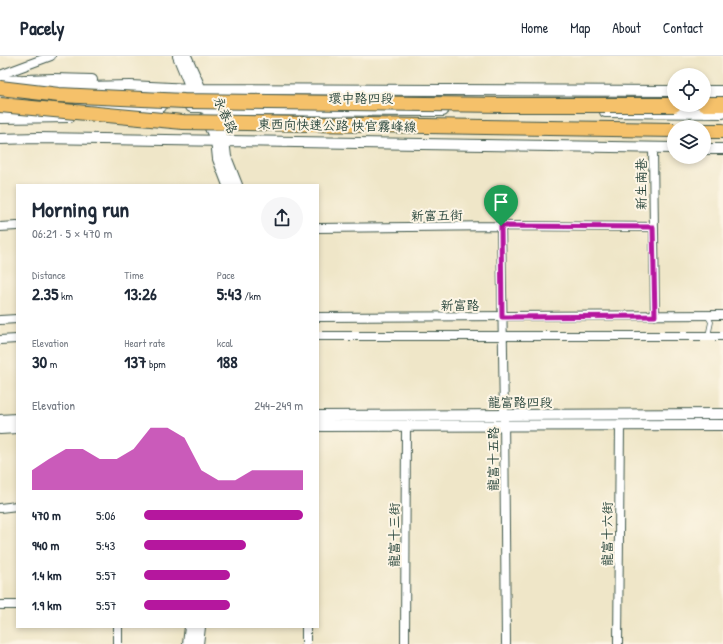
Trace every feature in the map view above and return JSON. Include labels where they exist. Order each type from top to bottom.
[{"type":"highway","name":"東西向快速公路 快官霧峰線","points":[[0,89],[59,95],[192,101],[504,105],[667,105]]},
{"type":"highway","points":[[711,104],[723,104]]},
{"type":"highway","name":"東西向快速公路 快官霧峰線","points":[[0,105],[183,122],[667,130]]},
{"type":"highway","points":[[711,131],[723,131]]},
{"type":"street","points":[[0,75],[51,56]]},
{"type":"street","name":"永春路","points":[[178,56],[196,88]]},
{"type":"street","name":"永春路","points":[[186,56],[205,111],[220,140],[218,159],[228,184]]},
{"type":"street","name":"環中路四段","points":[[0,81],[52,78],[105,81],[130,86]]},
{"type":"street","name":"環中路四段","points":[[0,89],[130,86],[196,88],[667,91]]},
{"type":"street","points":[[711,91],[723,91]]},
{"type":"street","name":"環中路四段","points":[[0,105],[205,111],[723,112]]},
{"type":"street","name":"永春路","points":[[205,111],[214,120],[237,184]]},
{"type":"street","name":"環中路四段","points":[[0,118],[205,111]]},
{"type":"street","name":"環中路四段","points":[[214,120],[667,127]]},
{"type":"street","points":[[711,127],[723,128]]},
{"type":"street","points":[[0,139],[220,140],[667,148]]},
{"type":"street","name":"新生南巷","points":[[653,148],[655,316]]},
{"type":"street","points":[[711,149],[723,149]]},
{"type":"street","points":[[0,227],[16,226]]},
{"type":"street","name":"新富五街","points":[[319,228],[501,226],[653,227]]},
{"type":"street","name":"龍富十五路","points":[[501,226],[506,644]]},
{"type":"street","name":"新富路","points":[[319,317],[723,315]]},
{"type":"street","points":[[0,320],[16,319]]},
{"type":"street","points":[[319,336],[723,336]]},
{"type":"street","points":[[0,340],[16,339]]},
{"type":"street","name":"龍富路四段","points":[[319,426],[406,426],[504,420],[723,414]]},
{"type":"street","name":"龍富路四段","points":[[319,416],[504,420],[620,425],[723,424]]},
{"type":"street","points":[[0,420],[16,420]]},
{"type":"street","name":"龍富十六街","points":[[618,644],[620,425]]},
{"type":"street","name":"龍富十三街","points":[[405,644],[406,426]]},
{"type":"street","points":[[0,429],[16,428]]},
{"type":"street","points":[[0,508],[16,506]]},
{"type":"street","points":[[0,605],[16,605]]},
{"type":"street","points":[[118,628],[118,644]]},
{"type":"street","points":[[188,644],[190,628]]},
{"type":"street","points":[[198,644],[200,628]]},
{"type":"street","points":[[306,628],[306,644]]},
{"type":"lane","points":[[708,315],[710,322],[708,336]]},
{"type":"route","points":[[501,226],[653,227],[655,316],[502,317],[501,226]]}]
